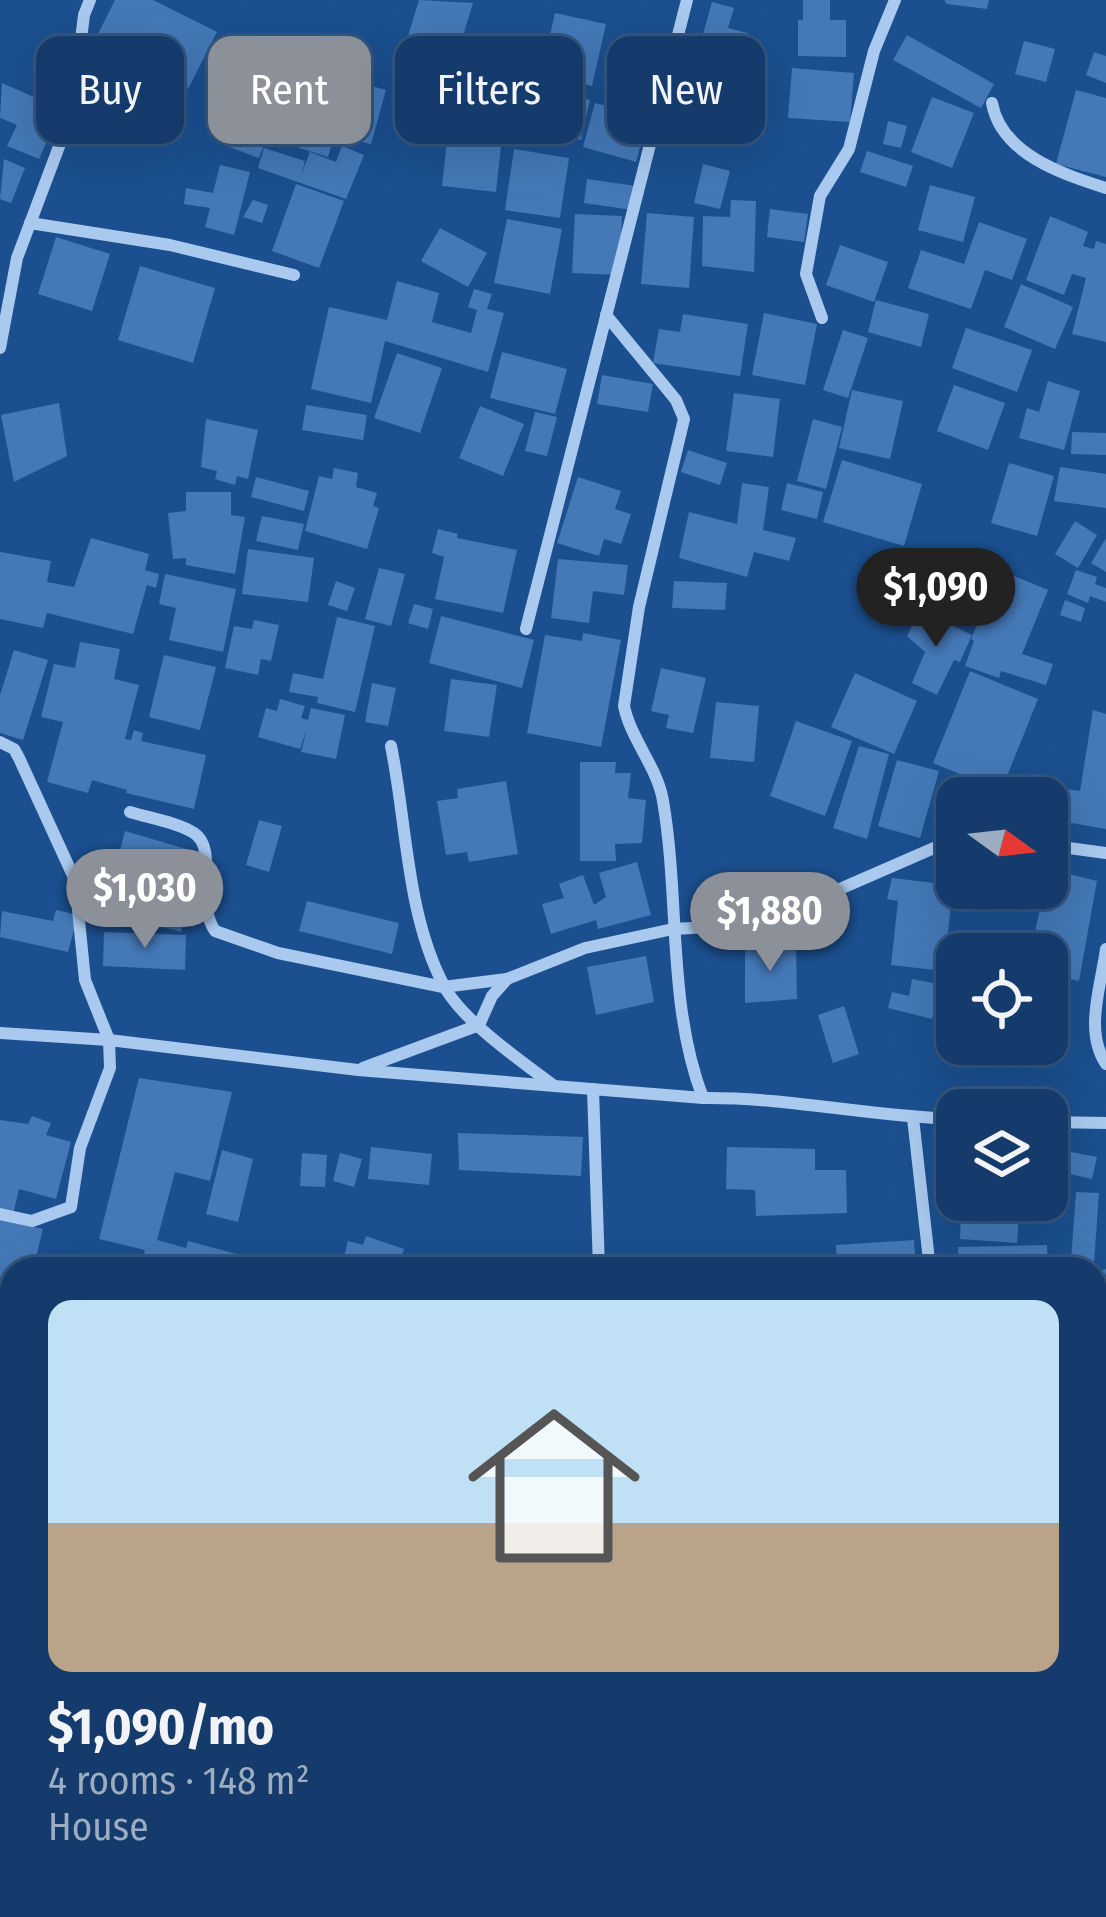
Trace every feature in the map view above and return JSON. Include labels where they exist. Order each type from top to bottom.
[{"type":"street","points":[[0,348],[17,258],[72,112],[80,34],[90,0]]},
{"type":"street","points":[[526,629],[688,0]]},
{"type":"street","points":[[822,317],[806,274],[820,196],[849,149],[874,51],[895,0]]},
{"type":"street","points":[[992,103],[1003,134],[1018,148],[1106,188]]},
{"type":"street","points":[[30,223],[170,244],[294,274]]},
{"type":"street","points":[[606,315],[676,400],[684,419],[624,690],[628,722],[663,799],[690,1060],[703,1098]]},
{"type":"street","points":[[0,742],[19,758],[75,880],[86,980],[110,1040],[110,1068],[80,1148],[71,1207],[32,1221],[0,1214]]},
{"type":"street","points":[[391,746],[415,902],[443,987],[479,1025],[554,1086]]},
{"type":"street","points":[[130,812],[195,833],[207,866],[203,910],[215,931],[278,952],[443,987],[507,979],[585,948],[674,929],[748,925],[936,847]]},
{"type":"street","points":[[1068,848],[1106,853]]},
{"type":"street","points":[[1106,949],[1094,1034],[1106,1064]]},
{"type":"street","points":[[358,1070],[479,1025],[507,979]]},
{"type":"street","points":[[0,1033],[110,1040],[358,1070],[746,1098],[936,1119]]},
{"type":"street","points":[[593,1089],[599,1257]]},
{"type":"street","points":[[913,1118],[929,1257]]},
{"type":"street","points":[[1068,1122],[1106,1123]]},
{"type":"building","points":[[115,0],[153,0],[217,32],[208,36],[208,50],[188,89],[184,87],[184,36],[97,36]]},
{"type":"building","points":[[419,0],[473,3],[463,36],[408,36]]},
{"type":"building","points":[[803,0],[830,0],[830,20],[846,20],[846,57],[798,56]]},
{"type":"building","points":[[944,0],[989,0],[987,9]]},
{"type":"building","points":[[712,2],[734,8],[728,28],[748,33],[747,36],[702,36]]},
{"type":"building","points":[[555,13],[606,24],[592,86],[583,84],[583,36],[550,36]]},
{"type":"building","points":[[907,35],[994,84],[981,108],[893,60]]},
{"type":"building","points":[[1024,41],[1055,49],[1046,82],[1015,74]]},
{"type":"building","points":[[1094,52],[1106,56],[1106,83],[1086,75]]},
{"type":"building","points":[[792,68],[854,73],[850,122],[788,118]]},
{"type":"building","points":[[2,83],[36,98],[36,144],[46,144],[39,159],[7,146],[17,125],[0,118]]},
{"type":"building","points":[[371,86],[386,90],[371,144]]},
{"type":"building","points":[[1076,90],[1106,98],[1106,177],[1056,164]]},
{"type":"building","points":[[932,97],[974,113],[952,168],[911,152]]},
{"type":"building","points":[[583,98],[590,100],[583,131]]},
{"type":"building","points":[[595,103],[607,106],[607,144],[641,144],[636,162],[583,147]]},
{"type":"building","points":[[888,121],[907,126],[901,148],[883,144]]},
{"type":"building","points":[[222,144],[264,144],[259,158]]},
{"type":"building","points":[[287,144],[332,144],[328,157]]},
{"type":"building","points":[[447,144],[501,146],[496,192],[442,186]]},
{"type":"building","points":[[342,146],[364,155],[346,199],[258,168],[264,148],[305,161],[301,175],[310,152],[336,162]]},
{"type":"building","points":[[514,149],[569,158],[560,218],[505,210]]},
{"type":"building","points":[[867,151],[913,166],[906,187],[860,172]]},
{"type":"building","points":[[4,159],[25,168],[11,203],[0,199]]},
{"type":"building","points":[[703,164],[730,171],[720,209],[694,203]]},
{"type":"building","points":[[220,165],[250,172],[234,235],[205,227],[210,208],[184,204],[186,188],[213,193]]},
{"type":"building","points":[[587,179],[636,186],[632,210],[584,203]]},
{"type":"building","points":[[296,184],[344,201],[319,268],[272,251]]},
{"type":"building","points":[[930,185],[975,197],[963,242],[918,230]]},
{"type":"building","points":[[253,200],[268,205],[262,223],[243,217]]},
{"type":"building","points":[[731,200],[756,201],[754,272],[702,266],[703,216],[730,217]]},
{"type":"building","points":[[770,209],[808,214],[804,242],[767,237]]},
{"type":"building","points":[[647,213],[694,217],[689,288],[641,284]]},
{"type":"building","points":[[575,214],[622,216],[620,275],[572,273]]},
{"type":"building","points":[[1050,216],[1088,232],[1083,246],[1094,249],[1096,241],[1106,244],[1106,342],[1072,334],[1086,278],[1072,274],[1064,295],[1026,280]]},
{"type":"building","points":[[507,219],[562,229],[550,294],[494,283]]},
{"type":"building","points":[[979,222],[1027,239],[1012,280],[985,270],[971,309],[908,288],[921,250],[964,264]]},
{"type":"building","points":[[440,228],[487,253],[468,287],[421,261]]},
{"type":"building","points":[[56,237],[110,254],[92,311],[38,294]]},
{"type":"building","points":[[840,245],[888,262],[874,302],[826,285]]},
{"type":"building","points":[[140,266],[215,288],[193,363],[118,340]]},
{"type":"building","points":[[397,281],[439,293],[432,322],[471,333],[477,310],[468,307],[474,289],[492,294],[487,309],[504,313],[488,372],[385,341],[371,403],[311,389],[329,307],[387,320]]},
{"type":"building","points":[[1021,284],[1073,307],[1055,349],[1004,327]]},
{"type":"building","points":[[876,300],[929,314],[921,347],[868,332]]},
{"type":"building","points":[[764,313],[817,324],[805,385],[752,375]]},
{"type":"building","points":[[683,314],[748,324],[740,376],[653,363],[659,329],[680,332]]},
{"type":"building","points":[[966,328],[1032,350],[1017,392],[952,368]]},
{"type":"building","points":[[843,330],[868,338],[848,398],[823,390]]},
{"type":"building","points":[[502,352],[567,369],[555,414],[490,398]]},
{"type":"building","points":[[397,353],[442,368],[420,433],[374,418]]},
{"type":"building","points":[[602,375],[653,384],[648,412],[597,404]]},
{"type":"building","points":[[1048,381],[1080,391],[1064,450],[1019,438],[1027,408],[1039,412]]},
{"type":"building","points":[[954,385],[1005,403],[988,450],[937,431]]},
{"type":"building","points":[[852,390],[903,401],[890,459],[839,448]]},
{"type":"building","points":[[734,393],[780,399],[773,457],[726,451]]},
{"type":"building","points":[[59,403],[67,456],[14,482],[1,415]]},
{"type":"building","points":[[306,405],[367,415],[363,440],[302,430]]},
{"type":"building","points":[[480,406],[524,424],[503,476],[459,458]]},
{"type":"building","points":[[535,412],[557,417],[547,456],[525,451]]},
{"type":"building","points":[[206,419],[258,430],[248,479],[237,476],[235,485],[215,479],[217,471],[201,467]]},
{"type":"building","points":[[813,419],[842,427],[826,489],[797,481]]},
{"type":"building","points":[[1072,432],[1106,433],[1106,455],[1071,454]]},
{"type":"building","points":[[688,450],[727,463],[720,485],[681,472]]},
{"type":"building","points":[[842,460],[922,484],[904,546],[823,522]]},
{"type":"building","points":[[1009,463],[1054,476],[1037,536],[991,523]]},
{"type":"building","points":[[1060,467],[1106,474],[1106,508],[1054,501]]},
{"type":"building","points":[[334,468],[358,473],[356,487],[377,493],[373,506],[379,508],[367,549],[305,531],[319,476],[332,479]]},
{"type":"building","points":[[256,477],[309,491],[304,511],[251,497]]},
{"type":"building","points":[[578,477],[621,491],[615,509],[631,514],[621,544],[604,539],[599,556],[557,543]]},
{"type":"building","points":[[742,483],[769,487],[763,530],[796,538],[789,561],[754,552],[747,577],[679,558],[689,512],[737,524]]},
{"type":"building","points":[[787,483],[823,492],[817,519],[781,510]]},
{"type":"building","points":[[186,492],[231,492],[231,515],[245,517],[235,574],[186,565],[186,558],[173,559],[168,513],[186,511]]},
{"type":"building","points":[[262,516],[304,524],[298,550],[256,541]]},
{"type":"building","points":[[1075,521],[1097,535],[1078,568],[1055,554]]},
{"type":"building","points":[[438,529],[458,534],[457,538],[517,550],[503,613],[435,599],[444,557],[432,553]]},
{"type":"building","points":[[91,538],[149,554],[145,570],[159,574],[156,588],[147,585],[133,634],[47,613],[43,628],[0,619],[0,552],[51,561],[47,582],[74,587]]},
{"type":"building","points":[[1106,538],[1106,572],[1091,563]]},
{"type":"building","points":[[248,549],[314,558],[308,602],[242,594]]},
{"type":"building","points":[[558,559],[628,565],[624,595],[593,591],[589,623],[551,618]]},
{"type":"building","points":[[379,568],[405,574],[391,626],[365,619]]},
{"type":"building","points":[[1000,570],[1048,590],[1022,654],[1053,664],[1046,685],[1001,671],[999,678],[965,666],[971,639]]},
{"type":"building","points":[[1076,570],[1097,577],[1095,584],[1106,588],[1106,602],[1090,596],[1088,603],[1067,594]]},
{"type":"building","points":[[165,574],[236,589],[223,652],[169,640],[176,608],[159,604]]},
{"type":"building","points":[[336,581],[355,588],[347,611],[328,605]]},
{"type":"building","points":[[674,581],[727,583],[725,610],[672,608]]},
{"type":"building","points":[[1065,600],[1085,608],[1081,622],[1060,615]]},
{"type":"building","points":[[414,604],[433,609],[428,629],[408,623]]},
{"type":"building","points":[[919,610],[972,635],[937,695],[912,683],[925,652],[907,636]]},
{"type":"building","points":[[441,616],[534,640],[522,688],[429,663]]},
{"type":"building","points":[[337,617],[375,626],[355,712],[317,703],[318,697],[289,692],[293,673],[323,679]]},
{"type":"building","points":[[254,620],[279,625],[271,661],[261,659],[258,675],[225,668],[234,626],[252,629]]},
{"type":"building","points":[[583,633],[621,640],[601,747],[527,733],[545,635],[582,641]]},
{"type":"building","points":[[80,642],[120,649],[114,679],[139,685],[125,739],[131,740],[134,730],[143,733],[141,741],[206,755],[194,809],[92,780],[88,793],[47,782],[63,722],[41,717],[54,664],[75,668]]},
{"type":"building","points":[[14,650],[48,660],[23,740],[0,733],[0,695]]},
{"type":"building","points":[[164,655],[216,667],[200,730],[149,717]]},
{"type":"building","points":[[661,668],[706,678],[693,733],[666,728],[669,715],[651,711]]},
{"type":"building","points":[[970,671],[1038,699],[1007,777],[967,777],[933,763]]},
{"type":"building","points":[[855,673],[917,701],[894,754],[831,727]]},
{"type":"building","points":[[451,679],[497,685],[489,737],[444,731]]},
{"type":"building","points":[[372,683],[396,688],[388,726],[365,722]]},
{"type":"building","points":[[280,699],[305,706],[301,718],[308,720],[311,708],[345,715],[336,759],[301,752],[307,728],[300,749],[258,737],[266,708],[277,711]]},
{"type":"building","points":[[716,702],[759,706],[754,762],[710,758]]},
{"type":"building","points":[[1093,710],[1106,714],[1106,829],[1068,822],[1068,790],[1080,791]]},
{"type":"building","points":[[796,721],[852,741],[825,816],[770,796]]},
{"type":"building","points":[[859,746],[889,754],[867,839],[833,828]]},
{"type":"building","points":[[897,760],[939,771],[920,838],[878,826]]},
{"type":"building","points":[[580,762],[616,762],[615,773],[631,773],[628,798],[646,800],[642,843],[615,844],[616,861],[580,861]]},
{"type":"building","points":[[506,781],[518,854],[469,862],[467,852],[446,855],[437,801],[458,798],[457,789]]},
{"type":"building","points":[[259,820],[282,826],[269,872],[246,865]]},
{"type":"building","points":[[125,831],[193,851],[186,873],[119,854]]},
{"type":"building","points":[[115,859],[193,877],[181,932],[102,912]]},
{"type":"building","points":[[637,862],[651,915],[598,929],[596,920],[551,934],[542,904],[564,898],[559,884],[583,875],[594,905],[606,897],[599,873]]},
{"type":"building","points":[[1068,874],[1097,881],[1079,981],[1068,979],[1068,933],[1035,933],[1040,909],[1068,909]]},
{"type":"building","points":[[892,878],[936,883],[936,909],[950,909],[948,933],[936,933],[936,970],[891,965],[898,901],[887,899]]},
{"type":"building","points":[[307,901],[399,923],[392,954],[299,931]]},
{"type":"building","points":[[56,910],[78,915],[68,952],[0,937],[2,911],[53,921]]},
{"type":"building","points":[[104,932],[186,935],[185,970],[103,966]]},
{"type":"building","points":[[745,946],[796,946],[797,999],[745,1003]]},
{"type":"building","points":[[646,956],[654,1002],[596,1015],[587,967]]},
{"type":"building","points":[[912,979],[936,983],[932,1019],[888,1008],[892,992],[909,996]]},
{"type":"building","points":[[844,1006],[859,1054],[833,1063],[818,1015]]},
{"type":"building","points":[[139,1078],[232,1092],[210,1181],[175,1172],[157,1240],[186,1248],[188,1241],[247,1257],[143,1257],[145,1250],[99,1239]]},
{"type":"building","points":[[32,1116],[51,1123],[46,1135],[71,1142],[56,1199],[19,1189],[13,1215],[0,1212],[0,1120],[28,1124]]},
{"type":"building","points":[[458,1133],[583,1137],[581,1176],[459,1170]]},
{"type":"building","points":[[371,1147],[432,1154],[429,1185],[368,1179]]},
{"type":"building","points":[[727,1147],[815,1149],[815,1170],[846,1170],[847,1213],[756,1216],[755,1190],[726,1189]]},
{"type":"building","points":[[222,1150],[253,1159],[238,1222],[206,1214]]},
{"type":"building","points":[[1068,1151],[1097,1157],[1092,1179],[1068,1174]]},
{"type":"building","points":[[302,1153],[327,1155],[325,1187],[300,1186]]},
{"type":"building","points":[[340,1153],[362,1159],[354,1187],[333,1181]]},
{"type":"building","points":[[1076,1192],[1099,1193],[1094,1257],[1071,1257]]},
{"type":"building","points":[[0,1219],[43,1229],[36,1257],[0,1257]]},
{"type":"building","points":[[961,1221],[1019,1221],[1017,1243],[960,1239]]},
{"type":"building","points":[[366,1236],[404,1249],[401,1257],[344,1257],[348,1241],[363,1245]]},
{"type":"building","points":[[914,1240],[915,1257],[837,1257],[836,1245]]},
{"type":"building","points":[[1047,1245],[1048,1257],[958,1257],[958,1247]]}]
